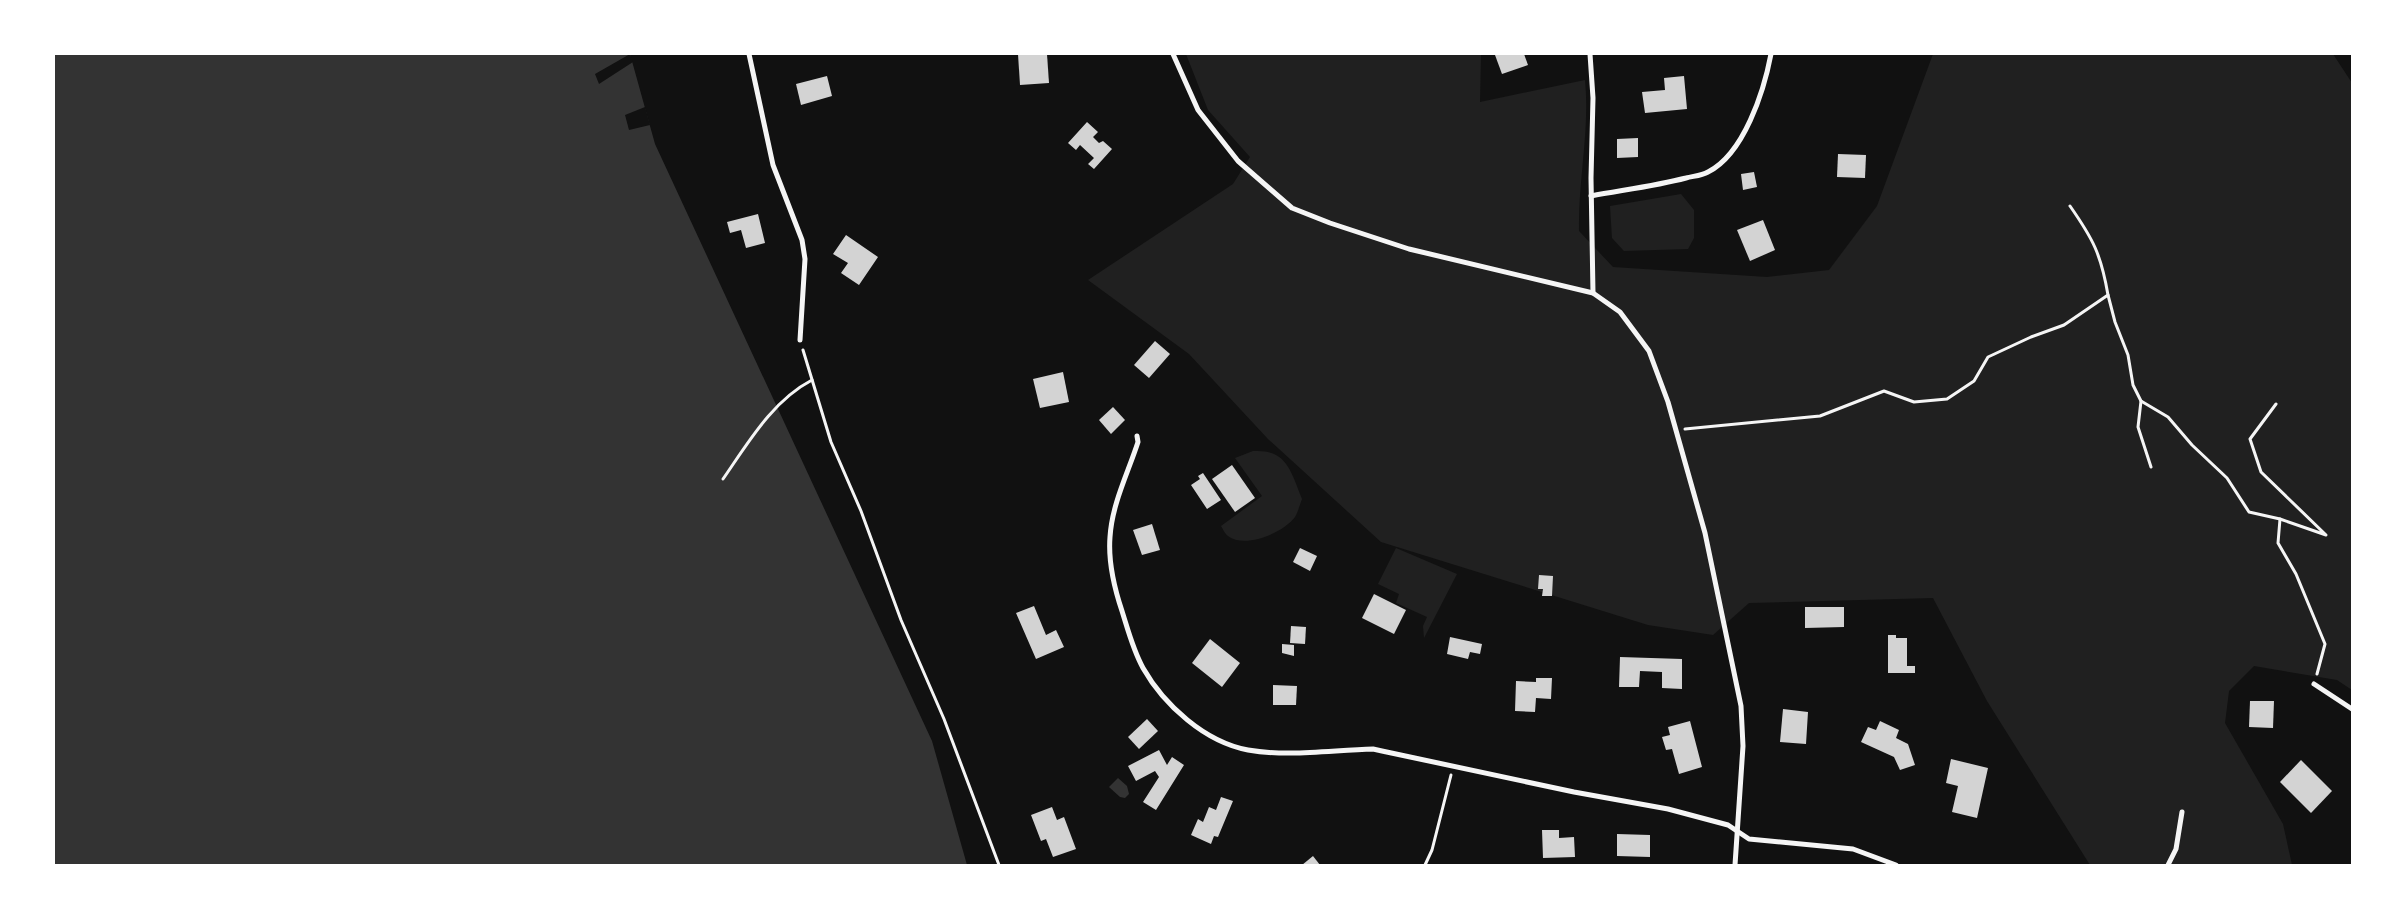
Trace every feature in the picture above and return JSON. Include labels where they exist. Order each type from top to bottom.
[{"type":"street","points":[[749,54],[772,165],[802,240],[805,259],[800,340]]},
{"type":"street","points":[[1173,54],[1198,110],[1238,161],[1292,208],[1330,223],[1409,249],[1593,293],[1620,312],[1649,351],[1668,402],[1705,533],[1741,706],[1743,746],[1735,865]]},
{"type":"street","points":[[1590,54],[1593,98],[1591,196],[1593,293]]},
{"type":"street","points":[[1591,196],[1673,182],[1707,173],[1721,163],[1732,152],[1757,105],[1766,78],[1771,54]]},
{"type":"street","points":[[1137,436],[1138,442],[1117,500],[1110,537],[1112,581],[1133,647],[1144,668],[1164,698],[1197,727],[1228,744],[1247,750],[1296,752],[1373,749],[1574,792],[1668,809],[1728,824],[1749,839],[1853,849],[1896,865]]},
{"type":"street","points":[[2314,684],[2352,709]]},
{"type":"street","points":[[2168,865],[2176,849],[2182,812]]},
{"type":"path","points":[[2070,206],[2093,240],[2104,269],[2115,322],[2128,355],[2133,385],[2140,402],[2138,427],[2151,467]]},
{"type":"path","points":[[1675,429],[1820,416],[1884,391],[1914,402],[1947,399],[1974,381],[1988,357],[2031,337],[2064,325],[2108,295]]},
{"type":"path","points":[[800,340],[831,442],[861,511],[901,620],[944,719],[999,865]]},
{"type":"path","points":[[723,479],[767,416],[798,387],[812,380]]},
{"type":"path","points":[[2140,402],[2168,417],[2192,445],[2227,478],[2249,512],[2280,519],[2326,535],[2262,472],[2250,439],[2276,404]]},
{"type":"path","points":[[2280,519],[2278,543],[2296,574],[2325,644],[2314,684]]},
{"type":"path","points":[[1424,865],[1432,850],[1454,765]]},
{"type":"shaded area","points":[[54,54],[630,54],[655,144],[932,741],[967,865],[54,865]]},
{"type":"shaded area","points":[[1186,54],[1481,54],[1480,102],[1585,80],[1586,118],[1579,231],[1613,267],[1767,277],[1829,270],[1877,206],[1933,54],[2333,54],[2352,83],[2352,690],[2337,680],[2254,666],[2229,691],[2225,723],[2283,824],[2292,865],[2090,865],[1987,701],[1933,598],[1749,603],[1713,635],[1648,625],[1381,542],[1268,439],[1189,354],[1088,280],[1233,184],[1250,157],[1208,110]]},
{"type":"shaded area","points":[[1681,194],[1694,210],[1694,238],[1688,249],[1624,251],[1612,238],[1610,206]]},
{"type":"shaded area","points":[[1253,451],[1264,451],[1281,458],[1291,471],[1302,499],[1295,517],[1282,529],[1254,540],[1235,540],[1227,535],[1221,526],[1262,496],[1235,458]]},
{"type":"shaded area","points":[[1396,548],[1457,574],[1424,638],[1423,626],[1427,617],[1396,603],[1399,594],[1378,584]]},
{"type":"shaded area","points":[[1118,778],[1127,786],[1129,794],[1125,798],[1120,797],[1109,787]]},
{"type":"pier","points":[[630,54],[633,62],[599,84],[595,74]]},
{"type":"pier","points":[[645,107],[650,125],[629,130],[625,115]]},
{"type":"building","points":[[1018,54],[1047,54],[1049,83],[1020,85]]},
{"type":"building","points":[[1524,54],[1528,65],[1502,74],[1495,55]]},
{"type":"building","points":[[827,76],[832,96],[801,105],[796,84]]},
{"type":"building","points":[[1684,76],[1687,109],[1645,113],[1642,92],[1665,90],[1664,78]]},
{"type":"building","points":[[1087,122],[1098,132],[1093,137],[1099,143],[1103,141],[1112,149],[1094,169],[1088,164],[1094,158],[1080,145],[1076,150],[1068,143]]},
{"type":"building","points":[[1638,138],[1638,157],[1617,158],[1617,139]]},
{"type":"building","points":[[1838,154],[1866,155],[1865,178],[1837,177]]},
{"type":"building","points":[[1754,172],[1757,187],[1743,190],[1741,174]]},
{"type":"building","points":[[758,214],[765,243],[746,248],[741,230],[730,233],[727,222]]},
{"type":"building","points":[[1763,220],[1775,250],[1750,261],[1737,230]]},
{"type":"building","points":[[846,235],[878,257],[859,285],[841,273],[848,263],[833,254]]},
{"type":"building","points":[[1155,341],[1170,354],[1149,378],[1134,365]]},
{"type":"building","points":[[1063,372],[1069,402],[1040,408],[1033,379]]},
{"type":"building","points":[[1113,407],[1125,420],[1111,434],[1099,420]]},
{"type":"building","points":[[1232,465],[1255,498],[1235,512],[1212,479]]},
{"type":"building","points":[[1203,473],[1221,500],[1207,509],[1191,485],[1200,479],[1198,476]]},
{"type":"building","points":[[1152,524],[1160,550],[1142,555],[1133,530]]},
{"type":"building","points":[[1300,548],[1317,556],[1310,571],[1293,562]]},
{"type":"building","points":[[1539,575],[1553,576],[1552,596],[1542,596],[1543,589],[1538,589]]},
{"type":"building","points":[[1374,594],[1406,610],[1394,634],[1362,618]]},
{"type":"building","points":[[1034,606],[1046,635],[1056,630],[1064,647],[1036,659],[1016,613]]},
{"type":"building","points":[[1805,607],[1844,607],[1844,627],[1805,628]]},
{"type":"building","points":[[1291,626],[1306,627],[1305,644],[1290,643]]},
{"type":"building","points":[[1888,635],[1896,635],[1896,638],[1907,638],[1907,666],[1915,666],[1915,673],[1888,673]]},
{"type":"building","points":[[1450,637],[1482,644],[1480,654],[1470,652],[1468,659],[1447,654]]},
{"type":"building","points":[[1210,639],[1240,663],[1222,687],[1192,663]]},
{"type":"building","points":[[1282,644],[1294,645],[1294,656],[1282,653]]},
{"type":"building","points":[[1620,657],[1682,659],[1682,689],[1662,688],[1662,672],[1640,671],[1639,687],[1619,687]]},
{"type":"building","points":[[1536,678],[1552,678],[1551,699],[1536,698],[1535,712],[1515,711],[1516,681],[1536,682]]},
{"type":"building","points":[[1273,685],[1297,686],[1296,705],[1273,705]]},
{"type":"building","points":[[2250,701],[2274,701],[2273,728],[2249,727]]},
{"type":"building","points":[[1783,709],[1808,712],[1806,744],[1780,742]]},
{"type":"building","points":[[1147,719],[1158,731],[1139,749],[1128,737]]},
{"type":"building","points":[[1690,721],[1702,767],[1679,774],[1672,749],[1666,750],[1662,737],[1670,735],[1668,727]]},
{"type":"building","points":[[1880,721],[1899,730],[1896,738],[1908,744],[1915,765],[1900,770],[1894,757],[1861,742],[1868,727],[1876,730]]},
{"type":"building","points":[[1159,750],[1167,765],[1172,757],[1184,765],[1156,810],[1143,802],[1159,777],[1155,771],[1136,781],[1128,766]]},
{"type":"building","points":[[1951,759],[1988,768],[1977,818],[1952,812],[1958,786],[1946,783]]},
{"type":"building","points":[[2301,760],[2332,791],[2311,813],[2280,782]]},
{"type":"building","points":[[1221,797],[1233,801],[1218,837],[1214,836],[1211,844],[1191,835],[1198,819],[1203,822],[1209,807],[1216,810]]},
{"type":"building","points":[[1052,807],[1057,820],[1064,817],[1076,849],[1053,857],[1046,839],[1041,841],[1031,815]]},
{"type":"building","points":[[1542,830],[1559,830],[1559,838],[1574,837],[1575,857],[1543,858]]},
{"type":"building","points":[[1617,834],[1650,835],[1650,857],[1617,856]]},
{"type":"building","points":[[1313,856],[1320,865],[1302,865]]}]
